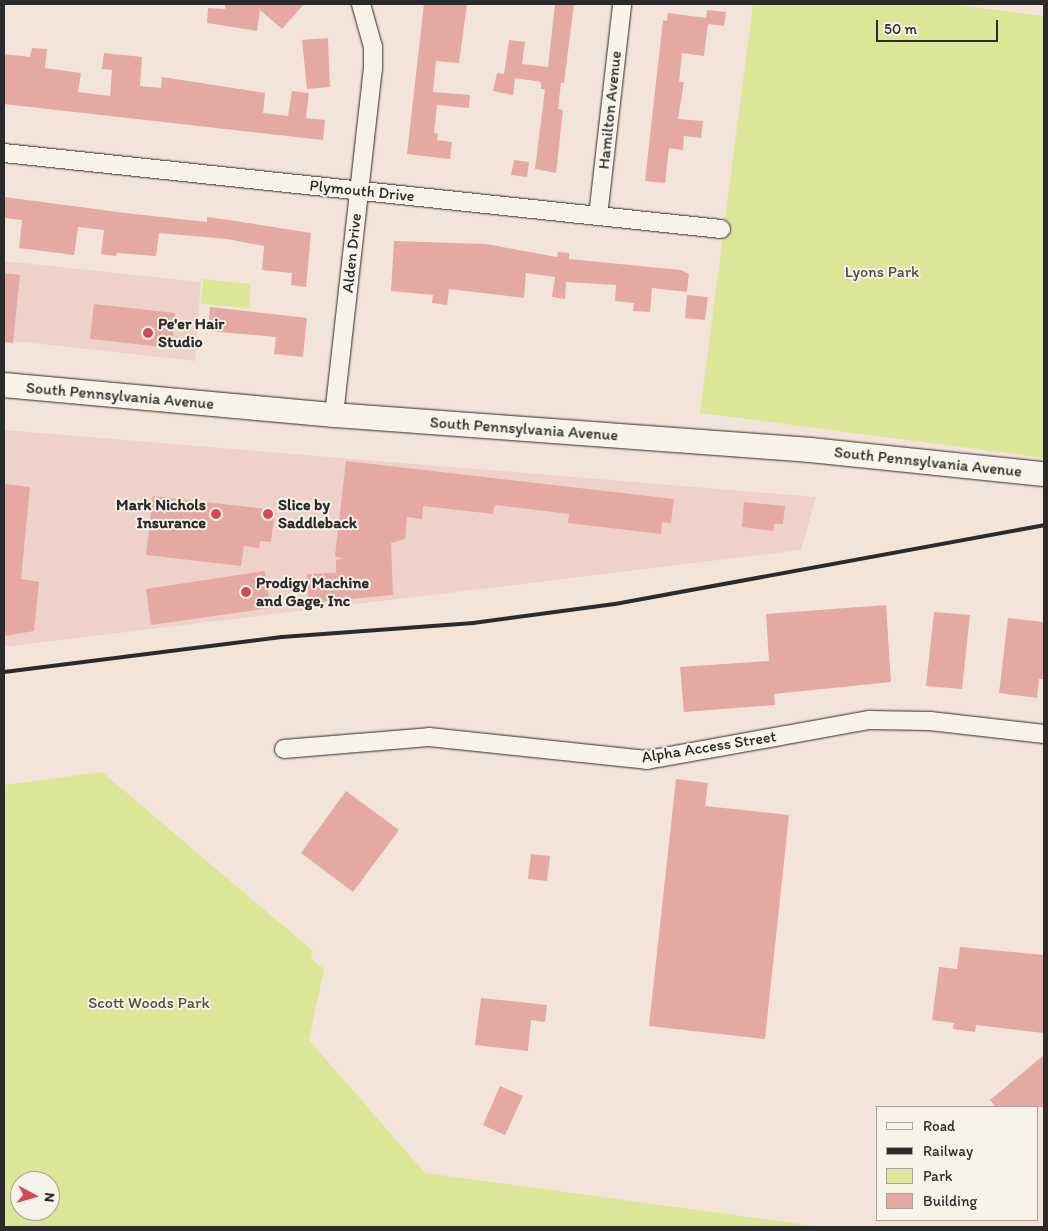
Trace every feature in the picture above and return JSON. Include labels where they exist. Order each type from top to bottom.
[{"type":"main road","name":"South Pennsylvania Avenue","points":[[4,384],[334,415],[810,450],[1044,474]]},
{"type":"street","name":"Alden Drive","points":[[334,415],[373,69],[373,47],[361,4]]},
{"type":"street","name":"Hamilton Avenue","points":[[598,216],[622,4]]},
{"type":"street","name":"Plymouth Drive","points":[[4,153],[720,229]]},
{"type":"street","name":"Alpha Access Street","points":[[284,749],[429,737],[647,760],[869,720],[930,721],[1044,734]]},
{"type":"shaded area","points":[[4,261],[201,282],[195,361],[4,340]]},
{"type":"shaded area","points":[[4,430],[816,497],[801,550],[4,647]]},
{"type":"green space","name":"Lyons Park","points":[[753,4],[949,4],[1044,16],[1044,458],[700,413]]},
{"type":"green space","points":[[203,279],[251,284],[249,308],[201,304]]},
{"type":"green space","name":"Scott Woods Park","points":[[102,772],[313,951],[311,959],[324,969],[309,1040],[425,1173],[823,1227],[4,1227],[4,785]]},
{"type":"building","points":[[225,4],[304,4],[282,29],[260,10],[257,31],[207,23],[208,8],[225,9]]},
{"type":"building","points":[[424,4],[467,4],[459,63],[436,61],[433,92],[470,95],[469,108],[437,105],[434,133],[438,134],[437,140],[452,142],[450,159],[407,154]]},
{"type":"building","points":[[555,4],[574,4],[564,83],[561,83],[558,109],[563,110],[556,173],[535,169],[545,89],[541,89],[541,82],[515,78],[513,95],[493,91],[497,73],[504,74],[509,40],[525,42],[522,64],[548,67]]},
{"type":"building","points":[[707,10],[726,12],[724,26],[708,24],[704,56],[682,53],[679,82],[684,82],[678,119],[703,121],[701,138],[684,136],[683,150],[669,148],[665,183],[645,181],[663,20],[667,21],[668,13],[706,18]]},
{"type":"building","points":[[328,38],[330,87],[307,89],[302,40]]},
{"type":"building","points":[[32,48],[47,49],[45,68],[81,73],[78,92],[110,96],[112,70],[102,69],[104,53],[142,57],[140,86],[161,88],[162,77],[265,93],[263,113],[288,116],[292,91],[309,93],[306,118],[325,120],[323,140],[4,104],[4,54],[30,57]]},
{"type":"building","points":[[514,160],[529,162],[527,177],[511,175]]},
{"type":"building","points":[[4,197],[207,222],[207,217],[311,233],[306,287],[291,285],[292,273],[262,270],[264,246],[227,239],[159,233],[156,256],[117,253],[116,256],[101,254],[104,230],[78,227],[74,255],[19,248],[22,220],[4,218]]},
{"type":"building","points":[[394,241],[486,244],[557,257],[558,252],[569,253],[569,259],[681,270],[689,274],[687,292],[652,288],[650,312],[633,311],[634,303],[615,301],[616,285],[566,282],[565,299],[552,297],[555,277],[526,273],[524,298],[449,289],[447,305],[432,303],[433,295],[391,291]]},
{"type":"building","points":[[4,273],[20,275],[13,343],[4,342]]},
{"type":"building","points":[[687,295],[708,297],[705,320],[685,318]]},
{"type":"building","points":[[94,304],[175,313],[172,348],[90,339]]},
{"type":"building","points":[[210,307],[307,318],[303,357],[274,354],[276,337],[208,331]]},
{"type":"building","points":[[346,461],[674,499],[671,523],[662,522],[661,534],[568,523],[569,514],[495,505],[493,514],[423,506],[422,519],[407,517],[405,539],[391,543],[393,595],[308,603],[307,574],[336,573],[336,560],[343,559],[335,556]]},
{"type":"building","points":[[4,484],[30,487],[21,579],[39,582],[34,631],[4,636]]},
{"type":"building","points":[[153,496],[275,510],[271,542],[260,541],[259,548],[244,546],[241,566],[146,555]]},
{"type":"building","points":[[744,502],[785,506],[783,524],[774,524],[773,531],[742,527]]},
{"type":"building","points":[[265,571],[270,608],[151,625],[146,589]]},
{"type":"building","points":[[886,605],[891,682],[774,694],[775,705],[684,712],[680,667],[769,661],[766,614]]},
{"type":"building","points":[[934,612],[970,615],[962,689],[926,686]]},
{"type":"building","points":[[1008,618],[1044,622],[1044,679],[1039,679],[1037,698],[999,693]]},
{"type":"building","points":[[676,779],[708,783],[705,806],[789,815],[765,1039],[649,1026]]},
{"type":"building","points":[[346,791],[399,830],[353,892],[301,853]]},
{"type":"building","points":[[531,854],[550,856],[547,881],[528,879]]},
{"type":"building","points":[[960,947],[1044,955],[1044,1033],[976,1025],[975,1032],[953,1029],[954,1023],[932,1020],[939,967],[957,969]]},
{"type":"building","points":[[481,998],[547,1005],[545,1022],[531,1020],[528,1051],[475,1045]]},
{"type":"building","points":[[1044,1055],[1044,1107],[995,1106],[990,1100]]},
{"type":"building","points":[[500,1086],[523,1096],[505,1135],[483,1125]]},
{"type":"railway","points":[[4,672],[282,637],[473,623],[615,604],[1044,525]]},
{"type":"place","name":"Pe'er Hair Studio","points":[[148,333]]},
{"type":"place","name":"Mark Nichols Insurance","points":[[216,514]]},
{"type":"place","name":"Slice by Saddleback","points":[[268,514]]},
{"type":"place","name":"Prodigy Machine and Gage, Inc","points":[[246,592]]}]
